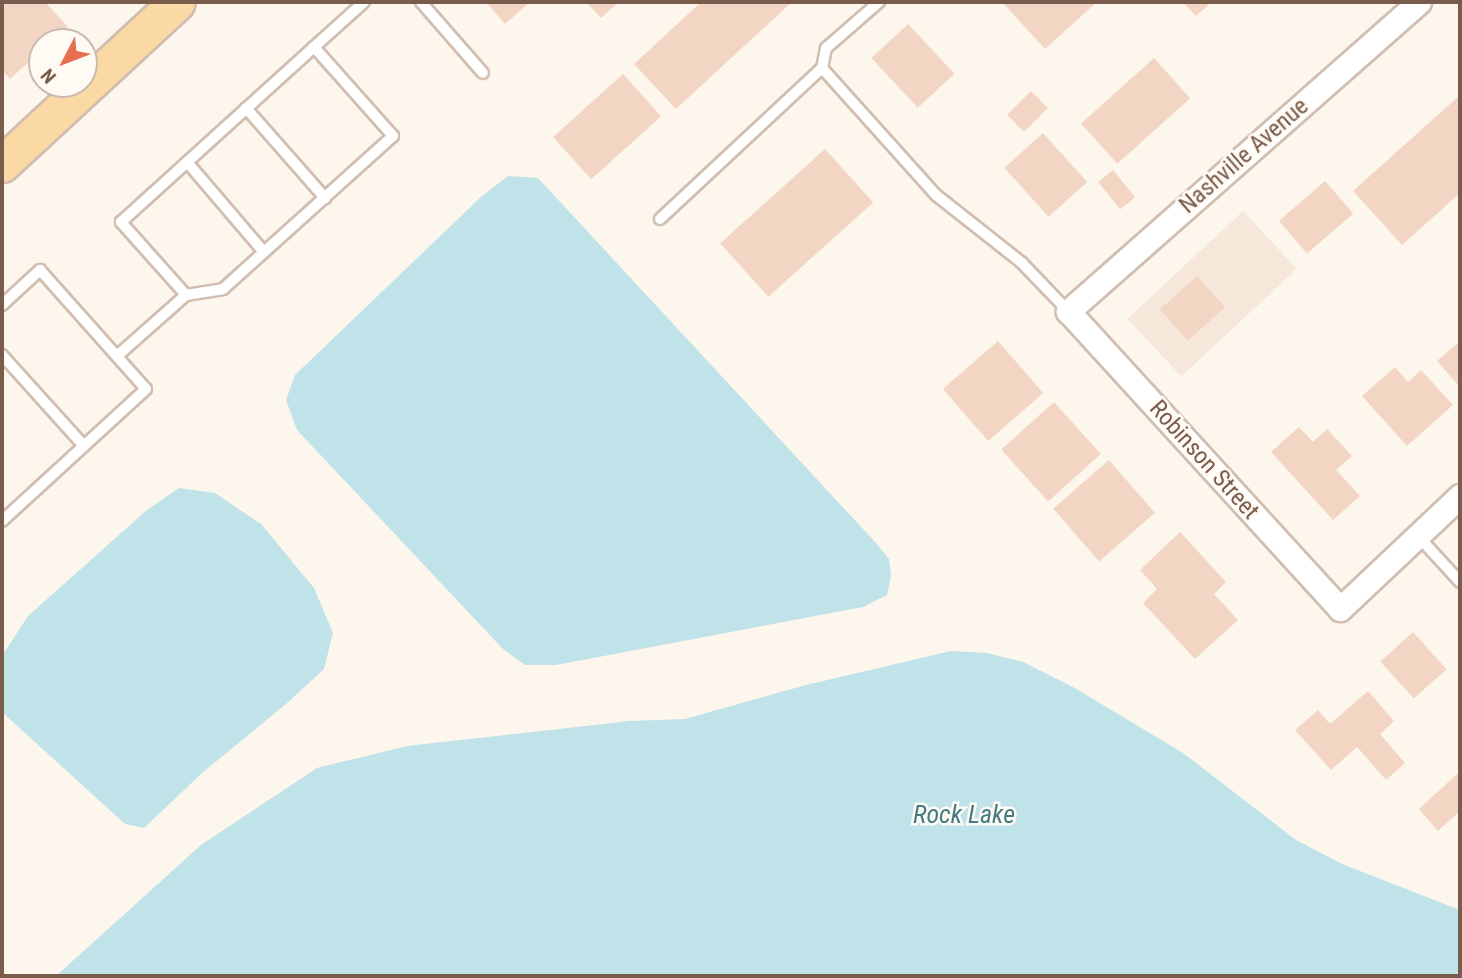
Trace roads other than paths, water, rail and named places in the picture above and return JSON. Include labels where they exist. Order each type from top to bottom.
[{"type":"main road","points":[[2,164],[177,2]]},
{"type":"street","name":"Nashville Avenue","points":[[1068,311],[1419,2]]},
{"type":"street","name":"Robinson Street","points":[[1068,311],[1340,609],[1418,536]]},
{"type":"street","points":[[1418,536],[1460,496]]},
{"type":"lane","points":[[186,295],[121,222],[364,2]]},
{"type":"lane","points":[[421,2],[483,74]]},
{"type":"lane","points":[[660,219],[822,68],[826,48],[878,2]]},
{"type":"lane","points":[[117,355],[186,295],[223,289],[393,136],[314,47]]},
{"type":"lane","points":[[822,68],[936,195],[1022,263],[1068,311]]},
{"type":"lane","points":[[246,108],[324,198]]},
{"type":"lane","points":[[187,162],[264,252]]},
{"type":"lane","points":[[2,305],[40,270],[146,389],[2,522]]},
{"type":"lane","points":[[2,355],[84,446]]},
{"type":"lane","points":[[1418,536],[1460,582]]},
{"type":"water","points":[[508,176],[538,178],[876,543],[889,559],[891,577],[887,595],[863,607],[556,665],[525,665],[503,649],[297,430],[286,400],[295,375],[482,196]]},
{"type":"water","points":[[179,488],[215,493],[261,524],[314,588],[333,633],[324,669],[202,773],[144,828],[125,824],[2,712],[2,656],[28,616],[147,510]]},
{"type":"water","name":"Rock Lake","points":[[951,651],[987,653],[1023,662],[1073,687],[1183,753],[1296,840],[1342,864],[1460,910],[1460,976],[56,976],[201,845],[317,768],[407,746],[629,721],[685,719],[806,685]]}]
